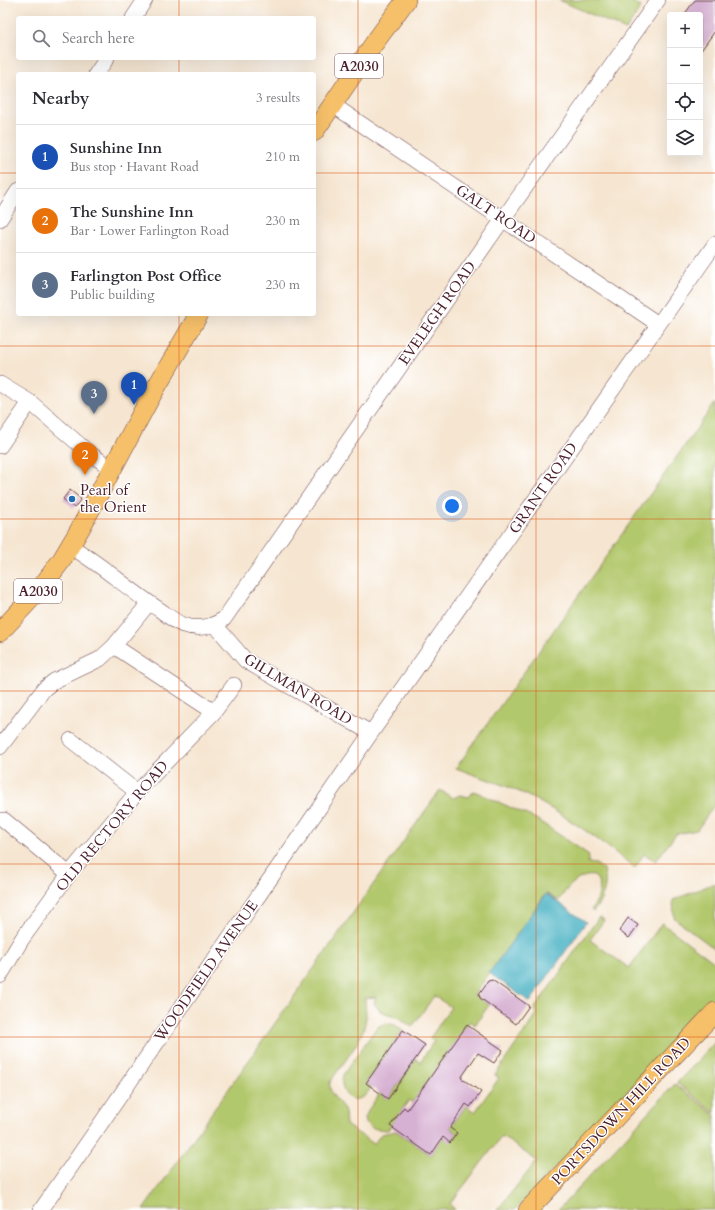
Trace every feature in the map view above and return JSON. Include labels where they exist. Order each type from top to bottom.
[{"type":"main road","name":"A2030","points":[[316,129],[375,42],[406,0]]},
{"type":"main road","name":"A2030","points":[[0,632],[40,589],[70,546],[150,398],[198,316]]},
{"type":"main road","name":"PORTSDOWN HILL ROAD","points":[[528,1210],[715,1012]]},
{"type":"street","points":[[134,16],[145,0]]},
{"type":"street","name":"EVELEGH ROAD","points":[[215,625],[224,619],[658,0]]},
{"type":"street","points":[[97,72],[105,60]]},
{"type":"street","name":"GALT ROAD","points":[[333,105],[658,324]]},
{"type":"street","points":[[0,218],[16,194]]},
{"type":"street","name":"GRANT ROAD","points":[[371,733],[715,244]]},
{"type":"street","points":[[0,384],[30,402],[88,452],[112,469]]},
{"type":"street","points":[[0,446],[30,402]]},
{"type":"street","points":[[70,546],[88,556],[149,603],[183,624],[195,628],[215,625]]},
{"type":"street","points":[[0,747],[44,689],[54,681],[100,659],[114,646],[149,603]]},
{"type":"street","name":"GILLMAN ROAD","points":[[215,625],[246,661],[371,733]]},
{"type":"street","points":[[114,646],[214,712]]},
{"type":"street","name":"OLD RECTORY ROAD","points":[[0,976],[22,939],[69,874],[137,792],[214,712],[234,685]]},
{"type":"street","name":"WOODFIELD AVENUE","points":[[41,1210],[371,733]]},
{"type":"street","points":[[71,740],[137,792]]},
{"type":"street","points":[[4,820],[69,874]]},
{"type":"green space","points":[[559,0],[629,0],[641,7],[626,30]]},
{"type":"green space","points":[[715,403],[715,804],[697,830],[676,834],[656,861],[644,854],[635,868],[608,847],[552,809],[506,786],[456,768]]},
{"type":"green space","points":[[440,790],[453,798],[460,795],[469,797],[474,791],[536,819],[589,855],[588,863],[596,864],[604,870],[604,892],[600,903],[593,912],[591,910],[598,898],[600,888],[594,876],[578,879],[569,887],[558,901],[546,893],[474,995],[489,1005],[475,1025],[470,1021],[412,1103],[409,1100],[388,1130],[373,1128],[368,1125],[365,1118],[369,1109],[380,1093],[388,1099],[416,1059],[420,1062],[434,1041],[430,1038],[451,1007],[434,996],[412,1027],[400,1018],[380,1011],[374,1003],[376,997],[365,998],[366,1017],[363,1030],[356,1045],[330,1082],[330,1090],[345,1111],[346,1125],[374,1144],[381,1134],[396,1131],[431,1155],[443,1137],[450,1142],[457,1133],[450,1128],[466,1106],[475,1112],[499,1078],[495,1075],[537,1014],[535,1008],[599,917],[604,920],[590,940],[629,968],[662,923],[715,963],[715,999],[515,1210],[497,1210],[537,1161],[502,1136],[450,1204],[455,1210],[143,1210]]},
{"type":"green space","points":[[715,883],[715,949],[674,918],[673,900]]},
{"type":"green space","points":[[386,1023],[395,1025],[403,1030],[366,1083],[371,1087],[367,1094],[363,1097],[353,1099],[343,1090],[343,1075],[374,1031],[379,1026]]},
{"type":"green space","points":[[715,1042],[715,1113],[677,1083]]},
{"type":"green space","points":[[675,1084],[715,1115],[715,1210],[558,1210]]},
{"type":"water","points":[[546,894],[586,922],[530,1002],[489,973]]},
{"type":"building","points":[[695,0],[715,0],[715,31],[703,48],[703,12],[686,12]]},
{"type":"building","name":"Pearl of the Orient","points":[[70,490],[81,499],[74,508],[63,499]]},
{"type":"building","points":[[628,918],[638,925],[629,938],[619,931]]},
{"type":"building","points":[[492,980],[529,1006],[516,1024],[480,998],[479,994],[488,981]]},
{"type":"building","points":[[467,1025],[503,1050],[494,1063],[478,1053],[461,1078],[481,1092],[470,1107],[466,1104],[450,1128],[457,1133],[450,1143],[443,1137],[431,1155],[390,1126],[404,1107],[407,1110]]},
{"type":"building","points":[[403,1030],[425,1045],[388,1099],[366,1083]]},
{"type":"place","name":"Sunshine Inn","points":[[134,405]]},
{"type":"place","name":"Farlington Post Office","points":[[94,414]]},
{"type":"place","name":"The Sunshine Inn","points":[[85,475]]},
{"type":"place","name":"Pearl of the Orient","points":[[72,499]]}]
